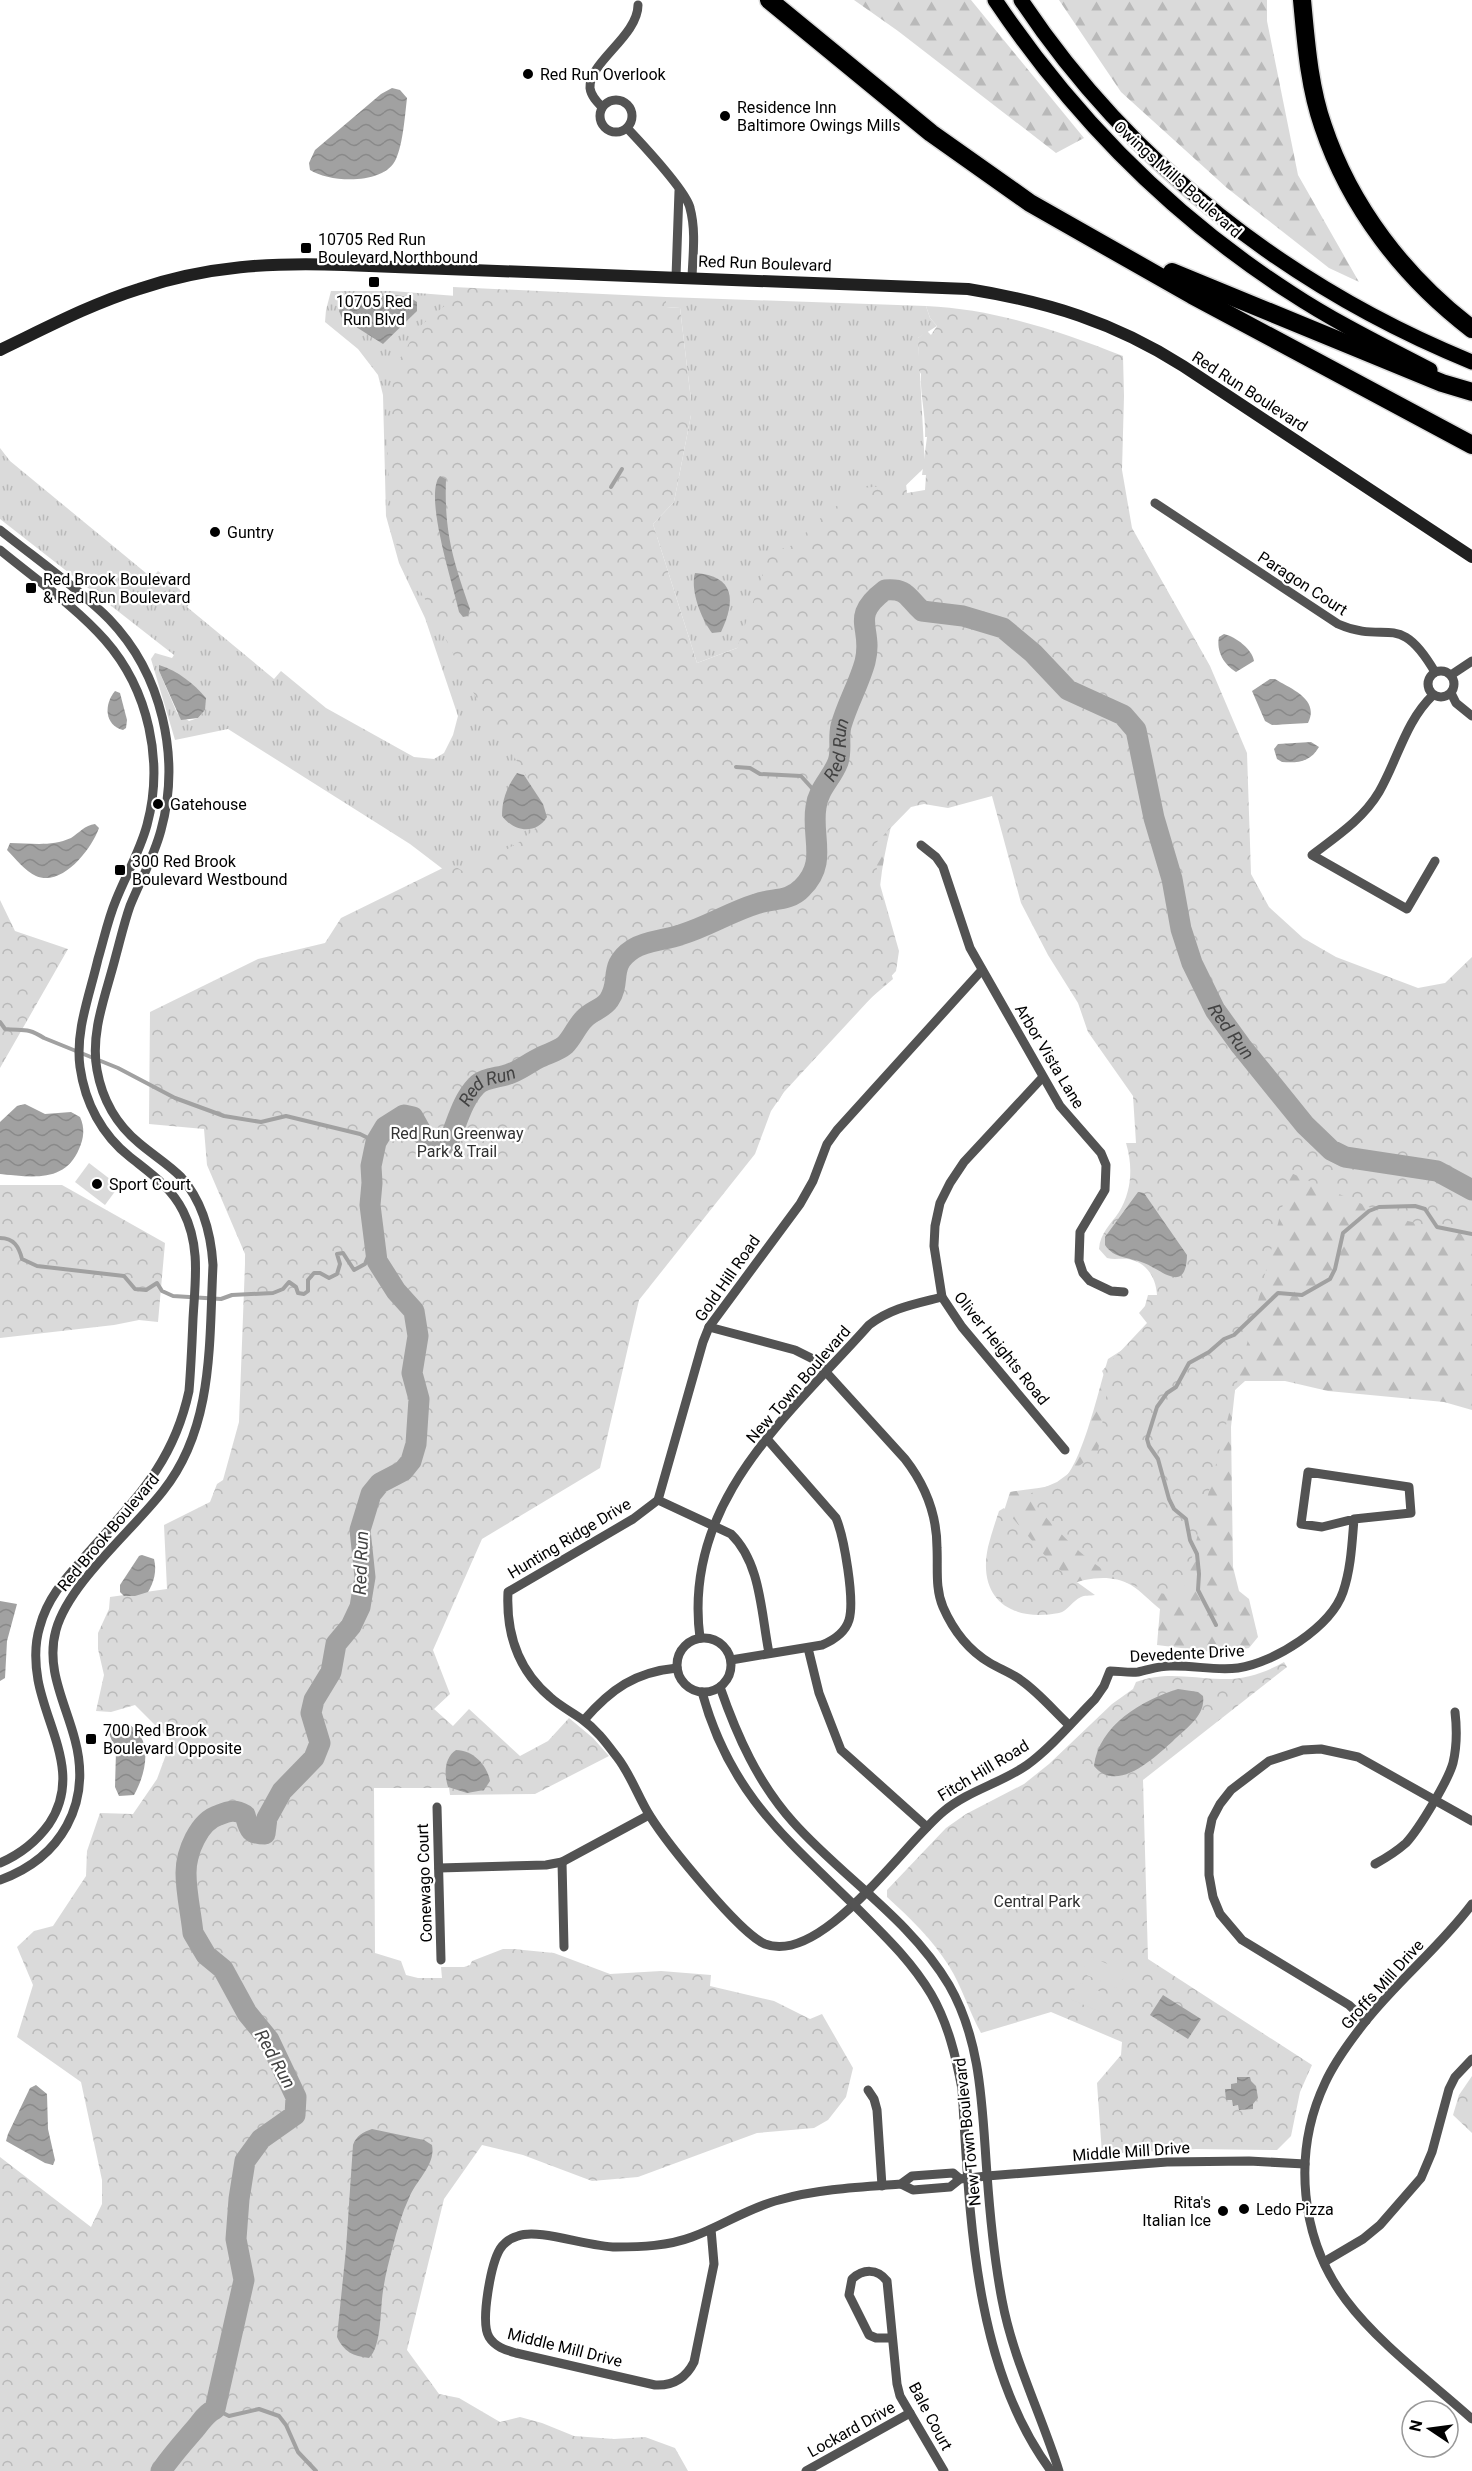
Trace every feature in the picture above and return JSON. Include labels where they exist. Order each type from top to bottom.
[{"type":"highway","points":[[769,0],[931,133],[1039,208],[1124,257],[1472,445]]},
{"type":"highway","points":[[789,0],[876,87]]},
{"type":"highway","points":[[1302,0],[1310,67],[1322,124],[1338,164],[1360,205],[1406,268],[1441,304],[1472,328]]},
{"type":"highway","points":[[1310,67],[1338,144],[1375,213],[1426,273],[1472,313]]},
{"type":"highway","points":[[996,178],[1160,266],[1442,383],[1472,390]]},
{"type":"main road","name":"Owings Mills Boulevard","points":[[995,0],[1049,74],[1096,129],[1132,167],[1191,220],[1245,262],[1292,294],[1430,370],[1472,390]]},
{"type":"main road","name":"Owings Mills Boulevard","points":[[1021,0],[1068,65],[1113,116],[1151,156],[1210,208],[1266,252],[1316,285],[1394,328],[1472,362]]},
{"type":"main road","name":"Red Run Boulevard","points":[[0,350],[87,309],[139,288],[189,275],[239,267],[313,264],[944,287],[1019,298],[1070,311],[1120,331],[1170,358],[1472,557]]},
{"type":"street","points":[[602,107],[592,94],[592,78],[633,24],[638,5]]},
{"type":"street","points":[[614,99],[627,104],[631,108],[632,119],[627,128],[617,132],[604,126],[600,117],[602,107],[614,99]]},
{"type":"street","points":[[627,128],[690,204],[693,221],[692,277]]},
{"type":"street","points":[[676,277],[680,191]]},
{"type":"street","name":"Paragon Court","points":[[1155,503],[1338,624],[1353,629],[1393,632],[1407,636],[1416,644],[1435,672]]},
{"type":"street","name":"Red Brook Boulevard","points":[[0,530],[91,603],[120,632],[149,678],[164,727],[169,773],[165,812],[155,851],[125,922],[97,1030],[95,1050],[101,1088],[124,1129],[140,1145],[170,1167],[192,1191],[206,1221],[213,1265],[205,1393],[194,1436],[187,1453],[163,1491],[71,1597],[55,1631],[53,1665],[79,1754],[80,1773],[74,1809],[67,1827],[44,1856],[29,1867],[0,1880]]},
{"type":"street","name":"Red Brook Boulevard","points":[[0,550],[82,618],[107,642],[134,685],[147,720],[154,770],[151,809],[140,846],[115,901],[107,925],[79,1048],[84,1084],[96,1117],[110,1138],[159,1179],[177,1200],[193,1237],[196,1265],[189,1391],[171,1447],[151,1481],[57,1587],[43,1617],[37,1645],[38,1681],[60,1749],[63,1788],[52,1819],[42,1834],[30,1846],[0,1863]]},
{"type":"street","points":[[1451,675],[1472,661]]},
{"type":"street","points":[[1443,670],[1451,675],[1455,684],[1451,693],[1442,697],[1433,695],[1428,683],[1435,672],[1443,670]]},
{"type":"street","points":[[1451,693],[1456,703],[1472,716]]},
{"type":"street","points":[[1433,695],[1412,721],[1385,782],[1364,814],[1312,855],[1407,909],[1435,861]]},
{"type":"street","name":"Arbor Vista Lane","points":[[921,845],[936,857],[943,867],[964,935],[1042,1078],[1060,1106],[1101,1153],[1106,1166],[1105,1190],[1080,1232],[1078,1261],[1083,1273],[1090,1281],[1111,1291],[1124,1292]]},
{"type":"street","name":"Gold Hill Road","points":[[658,1500],[709,1327],[800,1204],[813,1181],[827,1144],[982,969]]},
{"type":"street","name":"Oliver Heights Road","points":[[1042,1078],[964,1162],[950,1182],[940,1203],[934,1246],[942,1297],[962,1327],[1065,1450]]},
{"type":"street","name":"New Town Boulevard","points":[[700,1638],[697,1602],[701,1561],[712,1526],[734,1486],[767,1439],[869,1326],[884,1314],[942,1297]]},
{"type":"street","points":[[709,1327],[805,1354],[827,1373],[905,1459],[925,1489],[936,1528],[938,1593],[943,1608],[961,1640],[989,1663],[1023,1681],[1069,1725]]},
{"type":"street","points":[[731,1660],[808,1648],[833,1640],[843,1632],[849,1621],[843,1534],[836,1518],[822,1499],[767,1439]]},
{"type":"street","points":[[1308,1472],[1409,1486],[1411,1513],[1354,1519],[1322,1527],[1301,1524],[1308,1472]]},
{"type":"street","points":[[658,1500],[731,1533],[738,1541],[752,1566],[769,1653]]},
{"type":"street","name":"Hunting Ridge Drive","points":[[584,1720],[551,1698],[535,1683],[523,1665],[509,1630],[508,1592],[633,1519],[658,1500]]},
{"type":"street","name":"Devedente Drive","points":[[1110,1671],[1137,1672],[1172,1666],[1219,1670],[1239,1668],[1274,1657],[1320,1623],[1333,1610],[1342,1595],[1348,1576],[1354,1519]]},
{"type":"street","points":[[700,1638],[713,1639],[721,1644],[728,1651],[731,1660],[729,1676],[720,1688],[702,1692],[686,1686],[677,1668],[678,1658],[684,1647],[700,1638]]},
{"type":"street","points":[[808,1648],[819,1693],[841,1750],[927,1827]]},
{"type":"street","points":[[584,1720],[604,1697],[624,1684],[658,1669],[677,1668]]},
{"type":"street","name":"Fitch Hill Road","points":[[584,1720],[606,1742],[620,1761],[650,1815],[714,1896],[764,1943],[779,1947],[806,1940],[854,1905],[945,1810],[1028,1764],[1095,1699],[1110,1671]]},
{"type":"street","name":"New Town Boulevard","points":[[720,1688],[736,1734],[755,1770],[775,1800],[793,1822],[908,1933],[949,1985],[960,2010],[976,2059],[995,2260],[1006,2321],[1059,2471]]},
{"type":"street","name":"New Town Boulevard","points":[[702,1692],[709,1717],[738,1779],[780,1833],[897,1947],[931,1994],[942,2017],[957,2063],[962,2090],[964,2179],[983,2304],[1008,2389],[1025,2429],[1051,2471]]},
{"type":"street","points":[[1376,1864],[1405,1843],[1414,1833],[1453,1765],[1457,1731],[1455,1712]]},
{"type":"street","points":[[1366,2021],[1349,2006],[1242,1940],[1230,1928],[1220,1914],[1213,1897],[1209,1875],[1209,1834],[1212,1819],[1231,1790],[1269,1761],[1303,1750],[1321,1749],[1358,1757],[1472,1821]]},
{"type":"street","name":"Conewago Court","points":[[437,1807],[441,1960]]},
{"type":"street","points":[[439,1868],[546,1865],[562,1862],[650,1815]]},
{"type":"street","points":[[562,1862],[564,1947]]},
{"type":"street","name":"Groffs Mill Drive","points":[[1472,1904],[1458,1924],[1366,2021],[1338,2059],[1324,2084],[1308,2135],[1305,2164],[1305,2194],[1310,2220],[1317,2247],[1336,2284],[1362,2319],[1472,2419]]},
{"type":"street","points":[[1324,2262],[1363,2239],[1380,2225],[1421,2178],[1432,2152],[1449,2089],[1455,2077],[1472,2059]]},
{"type":"street","points":[[868,2090],[877,2110],[882,2186]]},
{"type":"street","name":"Middle Mill Drive","points":[[901,2184],[913,2190],[950,2187],[964,2179],[987,2176],[1167,2162],[1305,2164]]},
{"type":"street","name":"Middle Mill Drive","points":[[711,2229],[714,2264],[694,2362],[690,2370],[675,2382],[655,2385],[516,2353],[504,2350],[490,2337],[485,2325],[484,2313],[497,2256],[508,2241],[518,2236],[529,2233],[582,2244],[612,2247],[670,2243],[711,2229],[756,2207],[781,2199],[901,2184],[912,2176],[953,2173],[964,2179]]},
{"type":"street","name":"Bale Court","points":[[891,2338],[876,2338],[869,2335],[865,2329],[849,2295],[852,2279],[858,2273],[874,2271],[887,2281],[897,2384],[910,2413],[944,2471]]},
{"type":"street","name":"Lockard Drive","points":[[806,2471],[910,2413]]},
{"type":"green space","points":[[854,0],[971,0],[1084,138],[1056,153],[898,31]]},
{"type":"green space","points":[[1059,0],[1267,0],[1267,21],[1298,175],[1359,282],[1329,268],[1227,188],[1121,92]]},
{"type":"green space","name":"Red Run Greenway Park & Trail","points":[[453,287],[666,297],[666,307],[680,308],[691,415],[674,502],[653,524],[697,663],[737,648],[770,553],[793,545],[829,510],[863,492],[862,488],[906,484],[907,493],[925,490],[926,475],[922,475],[927,437],[925,437],[919,371],[918,338],[927,331],[931,335],[937,326],[930,318],[926,306],[977,312],[1026,323],[1123,356],[1122,470],[1132,528],[1210,666],[1247,753],[1251,874],[1269,907],[1303,938],[1336,957],[1418,988],[1445,983],[1472,957],[1472,1235],[1394,1218],[1291,1173],[1182,1596],[1134,1585],[1113,1576],[1094,1563],[1059,1532],[1027,1495],[1057,1482],[1098,1452],[1108,1384],[1102,1371],[1147,1323],[1139,1313],[1145,1306],[1148,1295],[1157,1295],[1152,1276],[1140,1263],[1128,1259],[1107,1258],[1099,1249],[1104,1233],[1119,1212],[1129,1187],[1130,1161],[1126,1143],[1136,1143],[1133,1096],[1088,1032],[1078,1003],[1048,955],[1021,903],[992,796],[948,808],[924,804],[911,807],[876,843],[877,874],[899,951],[896,971],[784,1092],[771,1111],[755,1154],[639,1300],[600,1468],[482,1539],[433,1650],[450,1694],[434,1709],[453,1726],[469,1709],[520,1756],[548,1741],[569,1718],[593,1738],[609,1756],[535,1794],[450,1795],[449,1788],[374,1788],[375,1953],[401,1961],[406,1975],[418,1978],[442,1978],[441,1967],[464,1967],[470,1965],[472,1961],[503,1949],[513,1949],[554,1953],[610,1974],[661,1971],[711,1975],[710,1986],[774,2001],[810,2019],[822,2014],[853,2068],[846,2097],[828,2120],[814,2128],[757,2133],[638,2177],[592,2181],[523,2155],[482,2145],[444,2199],[407,2350],[439,2394],[459,2398],[500,2422],[520,2417],[574,2436],[614,2439],[645,2437],[675,2448],[688,2471],[0,2471],[0,2157],[91,2227],[102,2204],[102,2180],[81,2082],[17,2037],[33,1985],[17,1947],[34,1931],[53,1926],[86,1876],[87,1851],[100,1813],[133,1814],[157,1779],[171,1741],[135,1705],[111,1712],[96,1711],[104,1675],[98,1649],[98,1633],[109,1609],[110,1597],[167,1589],[164,1525],[210,1502],[217,1484],[223,1480],[239,1422],[245,1254],[207,1165],[204,1129],[149,1124],[150,1012],[258,959],[325,943],[341,918],[451,864],[466,873],[521,841],[539,825],[542,803],[523,770],[483,711],[393,538],[387,453],[394,368],[419,327],[453,299]]},
{"type":"green space","points":[[331,291],[392,291],[495,299],[399,364],[575,782],[509,878],[448,873],[410,844],[228,729],[175,740],[151,659],[155,653],[172,658],[174,655],[0,519],[0,448],[10,461],[152,578],[158,571],[192,600],[187,607],[274,679],[281,671],[326,708],[414,757],[434,759],[444,753],[453,735],[458,716],[425,618],[399,563],[386,516],[383,395],[378,375],[358,349],[325,322]],"holes":[[[159,666],[205,710],[198,718],[189,721],[177,713]]]},
{"type":"green space","points":[[666,297],[926,306],[930,318],[937,326],[918,338],[925,467],[737,648],[697,663],[653,524],[674,502],[691,415],[680,308],[666,307]]},
{"type":"green space","points":[[872,662],[1472,1202],[1472,1410],[1444,1402],[1328,1391],[1285,1381],[1245,1381],[1235,1390],[1231,1427],[1233,1567],[1239,1591],[1249,1599],[1258,1637],[1249,1648],[1221,1653],[1157,1645],[1160,1609],[1135,1587],[1119,1580],[1106,1578],[1081,1581],[1031,1598],[999,1527],[1010,1492],[1054,1484],[1068,1475],[1082,1445],[1108,1359],[1168,1321],[1213,1267],[997,795],[898,801],[885,852],[879,904],[880,939],[893,979],[803,1056],[778,1102],[753,1103]]},
{"type":"green space","points":[[0,900],[15,931],[68,949],[0,1068]]},
{"type":"green space","name":"Sport Court","points":[[89,1163],[119,1186],[105,1205],[75,1182]]},
{"type":"green space","points":[[0,1185],[62,1185],[165,1243],[158,1322],[139,1320],[0,1338]]},
{"type":"green space","points":[[1004,1508],[1053,1565],[1095,1595],[1081,1597],[1062,1612],[1042,1615],[1026,1614],[1001,1603],[993,1593],[988,1581],[986,1565],[993,1529],[999,1511]]},
{"type":"green space","name":"Central Park","points":[[1284,1662],[1287,1667],[1143,1780],[1148,1959],[1312,2065],[1300,2092],[1291,2136],[1277,2150],[1196,2149],[1102,2154],[1097,2083],[1121,2055],[1122,2042],[1051,2012],[981,2033],[949,1966],[928,1938],[887,1897],[887,1890],[946,1828],[966,1814],[1024,1784],[1049,1764],[1112,1704],[1133,1689],[1136,1682],[1168,1676],[1221,1679],[1246,1677]]},
{"type":"green space","points":[[1089,1956],[1126,1972],[1119,1989],[1082,1973]]},
{"type":"green space","points":[[1078,1982],[1115,1998],[1108,2015],[1070,1999]]},
{"type":"green space","points":[[1472,2076],[1472,2133],[1453,2115],[1459,2095]]},
{"type":"water","points":[[392,88],[400,90],[407,98],[400,146],[396,159],[390,167],[381,174],[356,179],[330,177],[310,170],[309,163],[315,150],[381,94]]},
{"type":"water","points":[[395,295],[409,297],[417,302],[417,311],[383,344],[342,318],[339,311],[344,298]]},
{"type":"water","points":[[440,476],[446,479],[448,531],[470,609],[468,616],[463,617],[459,612],[437,521],[436,486]]},
{"type":"water","points":[[695,573],[718,579],[729,592],[729,610],[721,632],[712,633],[700,612],[695,596]]},
{"type":"water","points":[[1224,634],[1243,644],[1254,661],[1236,672],[1232,669],[1222,657],[1219,647],[1219,637]]},
{"type":"water","points":[[159,665],[185,678],[206,698],[205,710],[198,718],[181,720],[159,671]]},
{"type":"water","points":[[1270,679],[1275,679],[1289,687],[1307,701],[1311,715],[1308,723],[1272,725],[1265,721],[1252,691]]},
{"type":"water","points":[[115,691],[120,693],[127,720],[126,728],[123,730],[112,724],[109,719],[109,702]]},
{"type":"water","points":[[1311,742],[1319,747],[1308,759],[1282,762],[1277,759],[1274,749],[1278,744]]},
{"type":"water","points":[[517,773],[524,775],[543,804],[547,817],[537,827],[531,829],[519,828],[502,816],[506,793]]},
{"type":"water","points":[[95,824],[99,828],[82,856],[56,876],[46,878],[32,874],[7,850],[10,843],[41,844],[63,841]]},
{"type":"water","points":[[25,1104],[45,1114],[71,1112],[80,1117],[83,1133],[79,1149],[73,1160],[56,1173],[35,1176],[0,1174],[0,1122],[17,1106]]},
{"type":"water","points":[[1138,1192],[1144,1193],[1187,1255],[1186,1267],[1178,1277],[1172,1277],[1144,1263],[1113,1253],[1105,1245],[1105,1237]]},
{"type":"water","points":[[139,1556],[154,1559],[155,1572],[152,1584],[148,1592],[135,1596],[124,1596],[120,1592],[120,1585]]},
{"type":"water","points":[[0,1601],[17,1604],[7,1641],[5,1678],[0,1681]]},
{"type":"water","points":[[1178,1689],[1198,1692],[1203,1696],[1201,1710],[1194,1722],[1146,1764],[1124,1775],[1103,1774],[1094,1766],[1104,1738],[1124,1716],[1150,1700]]},
{"type":"water","points":[[126,1723],[141,1736],[145,1766],[134,1795],[119,1796],[115,1787],[116,1751],[108,1731],[110,1727]]},
{"type":"water","points":[[456,1750],[473,1756],[486,1769],[490,1781],[484,1790],[467,1793],[448,1787],[447,1762]]},
{"type":"water","points":[[1163,1995],[1201,2019],[1188,2039],[1150,2015]]},
{"type":"water","points":[[1237,2077],[1250,2077],[1256,2086],[1258,2098],[1253,2104],[1253,2109],[1239,2110],[1238,2105],[1233,2106],[1232,2100],[1226,2100],[1225,2089],[1231,2089],[1231,2084],[1237,2083]]},
{"type":"water","points":[[36,2085],[47,2094],[48,2129],[55,2160],[53,2165],[45,2163],[6,2141],[30,2088]]},
{"type":"water","points":[[372,2129],[424,2140],[432,2145],[432,2152],[428,2166],[412,2191],[398,2228],[385,2280],[376,2345],[369,2358],[350,2352],[337,2337],[353,2145],[360,2135]]},
{"type":"waterway","points":[[611,487],[622,469]]},
{"type":"waterway","name":"Red Run","points":[[161,2471],[204,2418],[215,2409],[244,2280],[236,2239],[245,2161],[261,2139],[295,2115],[296,2097],[269,2040],[247,2013],[223,1969],[206,1955],[193,1933],[186,1880],[188,1856],[195,1838],[205,1824],[226,1812],[235,1811],[245,1815],[253,1832],[265,1834],[267,1818],[282,1791],[314,1758],[320,1743],[311,1713],[314,1700],[331,1672],[336,1644],[351,1626],[360,1607],[365,1577],[360,1530],[371,1494],[380,1483],[403,1471],[411,1461],[416,1444],[419,1399],[412,1373],[418,1336],[414,1311],[396,1291],[377,1261],[370,1205],[371,1166],[376,1142],[385,1127],[404,1115],[413,1117],[423,1135],[441,1146],[448,1143],[463,1106],[476,1086],[513,1072],[565,1045],[584,1019],[609,1000],[615,986],[620,961],[633,949],[643,944],[690,932],[756,904],[792,896],[802,888],[810,879],[817,859],[815,818],[817,801],[838,762],[841,726],[865,662],[867,650],[865,616],[874,600],[885,590],[903,592],[922,611],[963,616],[1003,628],[1033,653],[1068,690],[1123,715],[1136,730],[1154,818],[1172,879],[1181,929],[1192,963],[1215,1010],[1241,1046],[1305,1125],[1331,1150],[1345,1157],[1437,1171],[1472,1190]]},
{"type":"waterway","points":[[736,767],[750,768],[760,774],[801,776],[819,796]]},
{"type":"waterway","points":[[0,1022],[5,1029],[33,1032],[118,1068],[175,1098],[224,1116],[261,1122],[286,1116],[360,1134],[376,1142]]},
{"type":"waterway","points":[[1216,1625],[1198,1590],[1197,1554],[1190,1540],[1186,1519],[1174,1509],[1169,1499],[1158,1459],[1147,1439],[1157,1407],[1167,1393],[1176,1387],[1189,1363],[1209,1352],[1224,1339],[1234,1335],[1278,1293],[1302,1295],[1330,1279],[1335,1269],[1343,1233],[1369,1211],[1379,1207],[1415,1206],[1425,1209],[1437,1227],[1472,1234]]},
{"type":"waterway","points":[[0,1238],[12,1241],[22,1259],[37,1266],[124,1276],[135,1289],[146,1290],[157,1283],[162,1291],[173,1296],[221,1299],[232,1295],[273,1293],[283,1289],[289,1282],[296,1287],[298,1293],[304,1294],[308,1291],[308,1280],[314,1273],[320,1273],[329,1278],[337,1274],[340,1264],[337,1254],[343,1253],[354,1270],[365,1264],[369,1254],[376,1253]]},
{"type":"waterway","points":[[215,2409],[229,2416],[259,2409],[279,2416],[286,2425],[298,2452],[316,2471]]},
{"type":"place","name":"Red Run Overlook","points":[[528,74]]},
{"type":"place","name":"Residence Inn Baltimore Owings Mills","points":[[725,116]]},
{"type":"place","name":"10705 Red Run Boulevard Northbound","points":[[306,248]]},
{"type":"place","name":"10705 Red Run Blvd","points":[[374,282]]},
{"type":"place","name":"Guntry","points":[[215,532]]},
{"type":"place","name":"Red Brook Boulevard & Red Run Boulevard","points":[[31,588]]},
{"type":"place","name":"Gatehouse","points":[[158,804]]},
{"type":"place","name":"300 Red Brook Boulevard Westbound","points":[[120,870]]},
{"type":"place","name":"Sport Court","points":[[97,1184]]},
{"type":"place","name":"700 Red Brook Boulevard Opposite","points":[[91,1739]]},
{"type":"place","name":"Ledo Pizza","points":[[1244,2209]]},
{"type":"place","name":"Rita's Italian Ice","points":[[1223,2211]]}]
